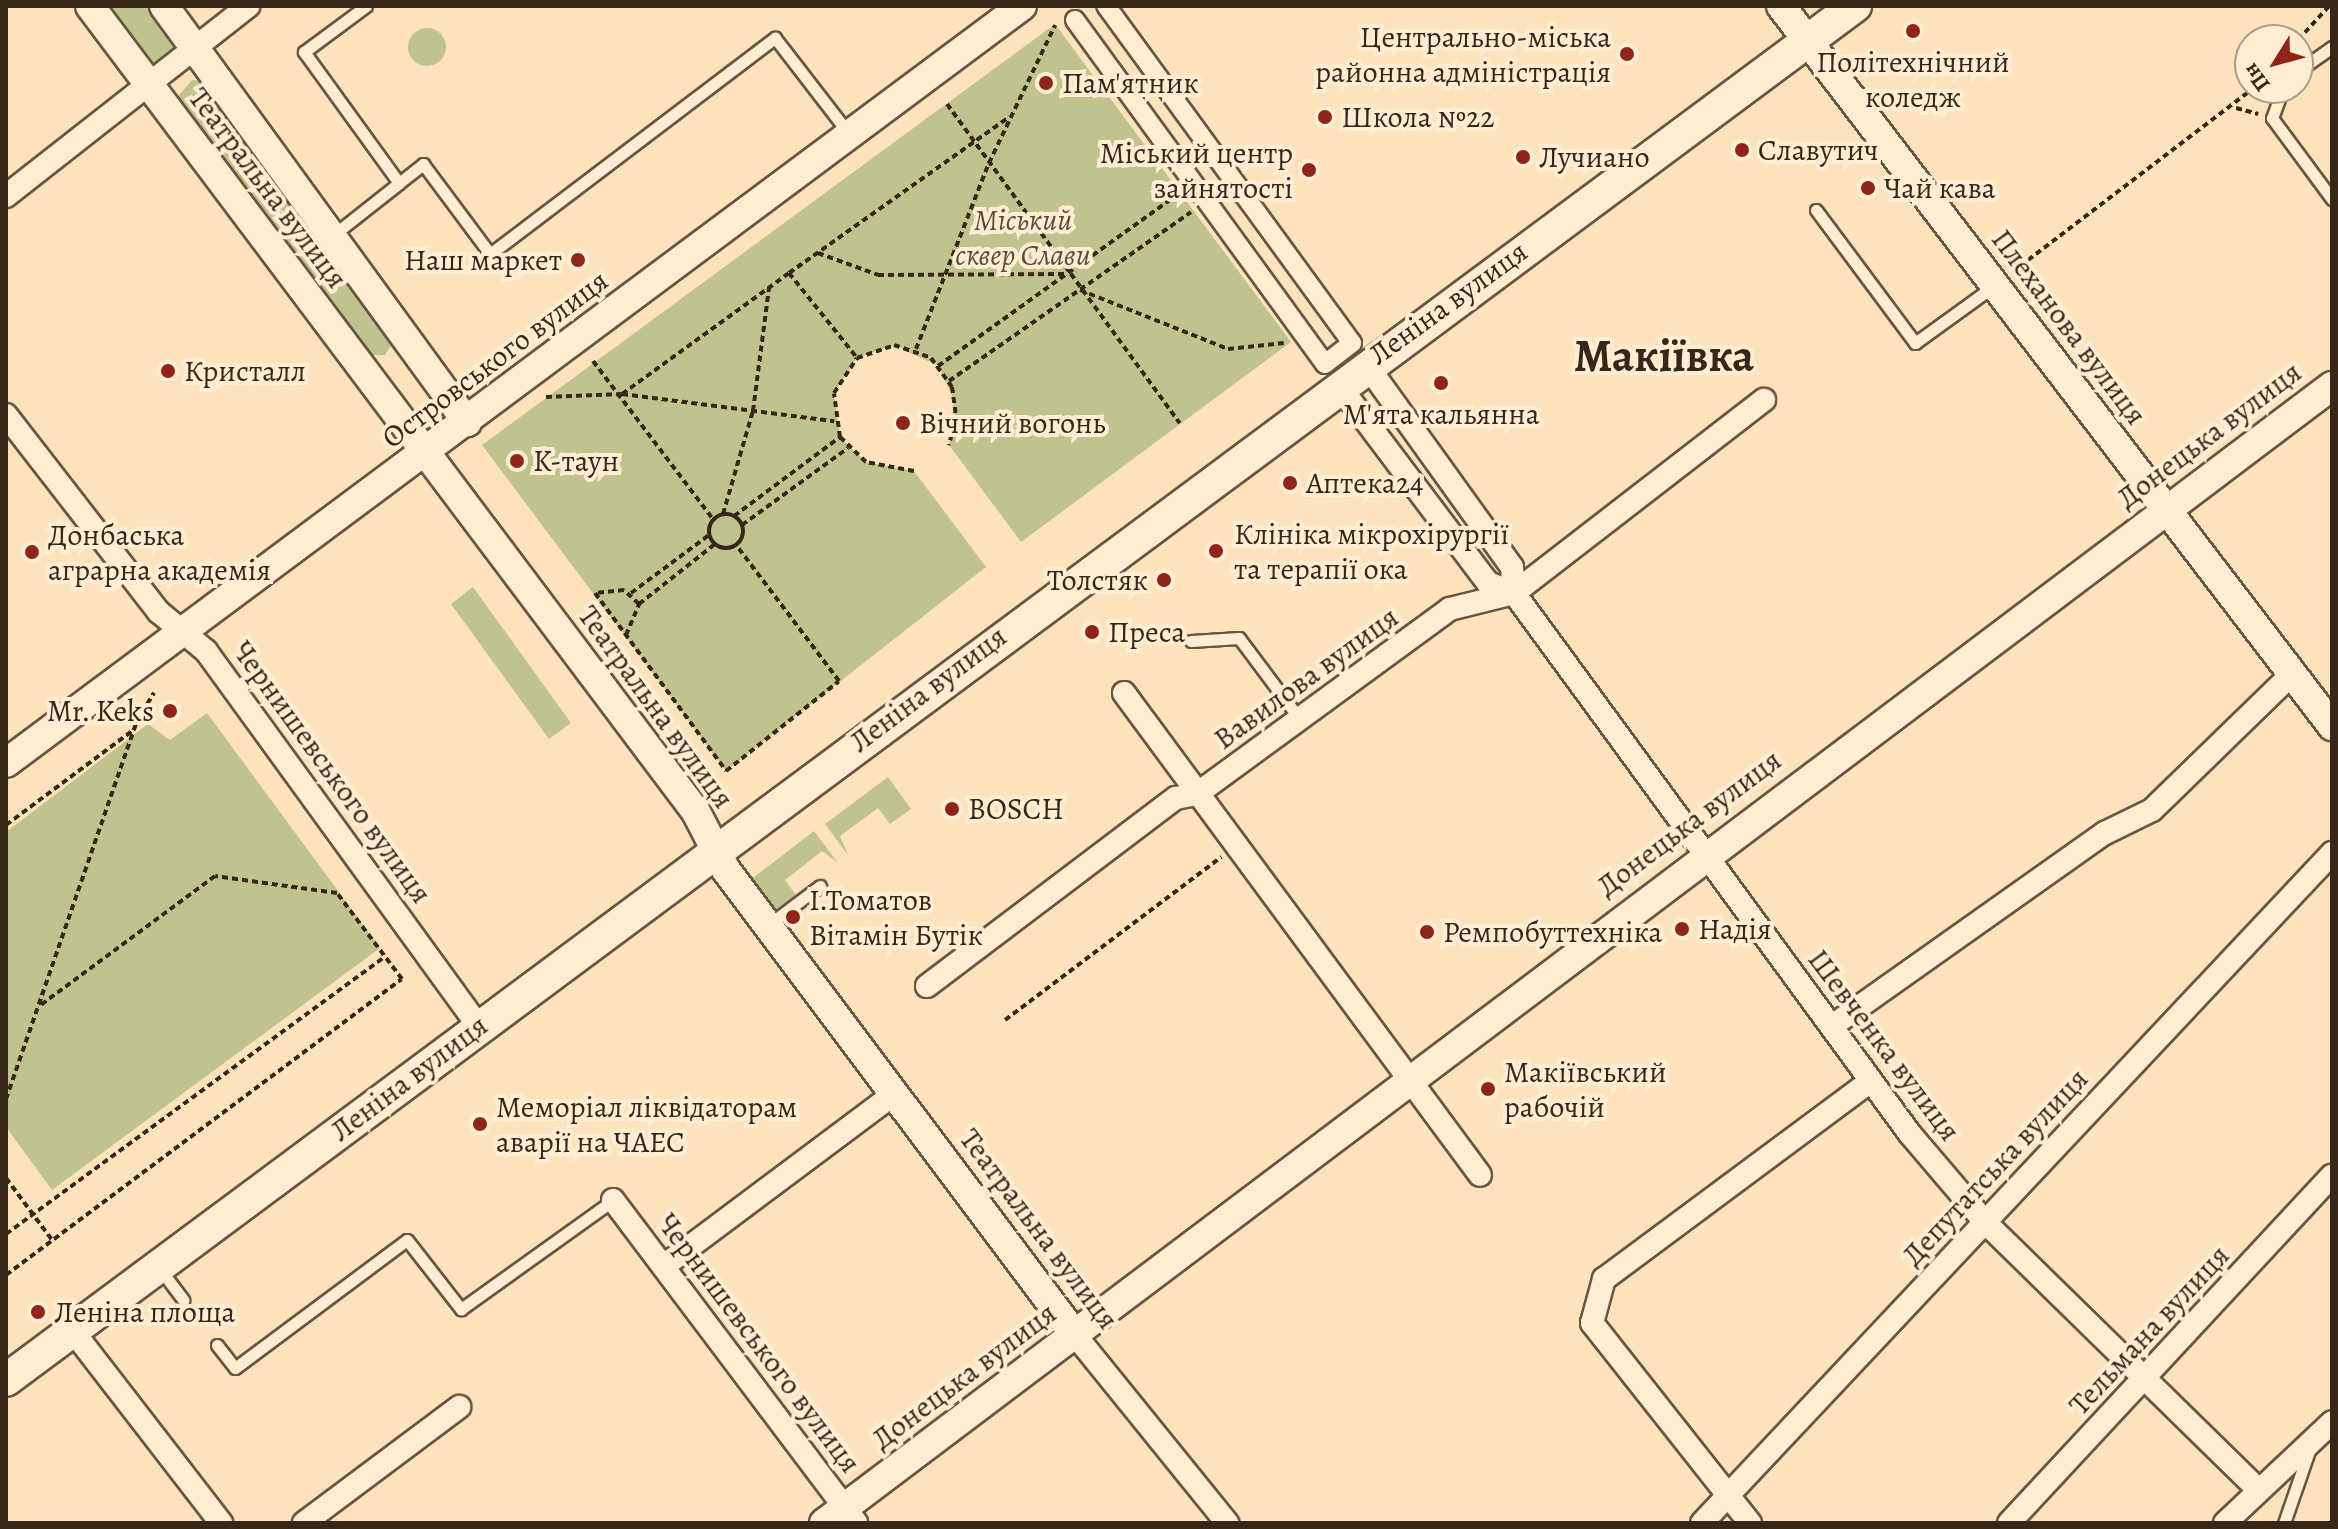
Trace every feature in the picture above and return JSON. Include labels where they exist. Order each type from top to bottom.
[{"type":"main road","name":"Леніна вулиця","points":[[6,1380],[1338,384],[1855,6]]},
{"type":"street","name":"Театральна вулиця","points":[[90,6],[424,455],[696,812],[715,848],[767,925],[1075,1335],[1227,1523]]},
{"type":"street","name":"Театральна вулиця","points":[[164,6],[467,422]]},
{"type":"street","points":[[6,196],[198,51],[248,6]]},
{"type":"street","name":"Островського вулиця","points":[[6,763],[180,631],[424,455],[1022,6]]},
{"type":"street","points":[[1075,20],[1325,364],[1352,343],[1106,6]]},
{"type":"street","name":"Плеханова вулиця","points":[[1781,6],[1811,37],[2289,677],[2332,726]]},
{"type":"street","name":"Шевченка вулиця","points":[[1366,364],[1512,567],[1514,593],[1871,1081],[1985,1222],[2144,1381],[2257,1488]]},
{"type":"street","name":"Шевченка вулиця","points":[[1338,384],[1488,583],[1514,593]]},
{"type":"street","name":"Донецька вулиця","points":[[842,1518],[1075,1335],[1705,853],[2332,386]]},
{"type":"street","name":"Вавилова вулиця","points":[[927,986],[1176,798],[1197,794],[1301,721],[1450,609],[1514,593],[1764,400]]},
{"type":"street","name":"Чернишевського вулиця","points":[[6,415],[180,631],[206,651],[478,1026]]},
{"type":"street","points":[[1832,1026],[2105,833],[2152,810],[2289,677]]},
{"type":"street","points":[[1124,693],[1480,1175]]},
{"type":"street","name":"Депутатська вулиця","points":[[1702,1523],[2332,853]]},
{"type":"street","points":[[1750,1523],[1724,1498],[1592,1323],[1604,1279],[1871,1081]]},
{"type":"street","points":[[664,1266],[894,1094]]},
{"type":"street","name":"Тельмана вулиця","points":[[2009,1523],[2332,1176]]},
{"type":"street","name":"Чернишевського вулиця","points":[[613,1200],[664,1266],[842,1518]]},
{"type":"street","points":[[72,1330],[221,1523]]},
{"type":"street","points":[[304,1523],[459,1407]]},
{"type":"street","points":[[2225,1523],[2257,1488],[2313,1442],[2332,1422]]},
{"type":"lane","points":[[366,6],[304,52],[399,183]]},
{"type":"lane","points":[[332,237],[423,164],[490,254],[775,38],[850,135]]},
{"type":"lane","points":[[2314,60],[2332,47]]},
{"type":"lane","points":[[2277,104],[2272,118],[2332,199]]},
{"type":"lane","points":[[1816,210],[1915,343],[1995,284]]},
{"type":"lane","points":[[1191,641],[1239,638],[1301,721]]},
{"type":"lane","points":[[767,925],[820,886]]},
{"type":"lane","points":[[217,1345],[235,1368],[407,1240],[461,1309],[613,1200]]},
{"type":"lane","points":[[158,1266],[183,1300]]},
{"type":"lane","points":[[2284,1523],[2313,1442]]},
{"type":"path","points":[[2313,24],[2329,6]]},
{"type":"path","points":[[916,349],[989,163],[1055,24]]},
{"type":"path","points":[[2028,260],[2234,103]]},
{"type":"path","points":[[947,104],[1079,290],[1180,423]]},
{"type":"path","points":[[622,394],[1012,114]]},
{"type":"path","points":[[938,366],[1180,193]]},
{"type":"path","points":[[948,381],[1193,210]]},
{"type":"path","points":[[818,253],[878,275],[1068,274]]},
{"type":"path","points":[[789,273],[857,358]]},
{"type":"path","points":[[723,514],[753,411],[769,287]]},
{"type":"path","points":[[1079,290],[1228,349],[1291,342]]},
{"type":"path","points":[[914,471],[878,466],[848,448],[840,437],[834,421],[838,381],[857,358],[885,346],[916,349],[938,366],[948,381],[956,415],[949,445]]},
{"type":"path","points":[[593,361],[622,394],[713,519]]},
{"type":"path","points":[[546,397],[622,394],[834,421]]},
{"type":"path","points":[[734,516],[840,437]]},
{"type":"path","points":[[736,545],[742,525],[848,448]]},
{"type":"path","points":[[736,545],[839,681],[726,771],[595,593],[631,593],[709,535],[713,519],[723,514],[734,516],[742,525]]},
{"type":"path","points":[[709,535],[715,544]]},
{"type":"path","points":[[626,635],[639,604],[715,544],[736,545]]},
{"type":"path","points":[[631,593],[639,604]]},
{"type":"path","points":[[6,1099],[134,730],[154,693]]},
{"type":"path","points":[[6,825],[134,730]]},
{"type":"path","points":[[1005,1020],[1236,846]]},
{"type":"path","points":[[6,1275],[402,979],[337,893],[215,876],[38,1007]]},
{"type":"path","points":[[6,1234],[385,957]]},
{"type":"path","points":[[6,1178],[53,1241]]},
{"type":"green space","points":[[99,6],[150,6],[177,43],[176,54],[156,70],[144,66]]},
{"type":"green space","name":"Міський сквер Слави","points":[[1055,24],[1291,342],[1021,542],[949,445],[954,400],[938,366],[894,345],[857,358],[834,393],[840,437],[866,462],[914,471],[986,567],[726,771],[482,445]]},
{"type":"green space","points":[[427,28],[440,34],[446,47],[440,60],[427,66],[414,60],[408,47],[414,34]]},
{"type":"green space","points":[[192,80],[203,81],[393,343],[385,355],[360,355],[175,100]]},
{"type":"green space","points":[[473,587],[571,723],[549,739],[451,604]]},
{"type":"green space","points":[[207,713],[380,948],[52,1190],[6,1127],[6,832],[148,724],[170,740]]},
{"type":"green space","points":[[888,777],[911,809],[890,824],[878,808],[840,836],[848,855],[825,824]]},
{"type":"green space","points":[[814,831],[838,863],[822,851],[785,880],[796,895],[776,909],[753,878]]},
{"type":"place","name":"Полiтехнiчний коледж","points":[[1913,31]]},
{"type":"place","name":"Центрально-міська районна адміністрація","points":[[1627,54]]},
{"type":"place","name":"Пам'ятник","points":[[1046,83]]},
{"type":"place","name":"Школа №22","points":[[1325,117]]},
{"type":"place","name":"Славутич","points":[[1742,150]]},
{"type":"place","name":"Лучиано","points":[[1523,157]]},
{"type":"place","name":"Міський центр зайнятості","points":[[1309,170]]},
{"type":"place","name":"Чай кава","points":[[1868,188]]},
{"type":"place","name":"Наш маркет","points":[[578,260]]},
{"type":"place","name":"Кристалл","points":[[168,371]]},
{"type":"place","name":"М'ята кальянна","points":[[1441,383]]},
{"type":"place","name":"Вічний вогонь","points":[[903,423]]},
{"type":"place","name":"K-таун","points":[[517,461]]},
{"type":"place","name":"Аптека24","points":[[1290,483]]},
{"type":"place","name":"Клініка мікрохірургії та терапії ока","points":[[1216,551]]},
{"type":"place","name":"Донбаська аграрна академія","points":[[32,552]]},
{"type":"place","name":"Толстяк","points":[[1164,580]]},
{"type":"place","name":"Преса","points":[[1092,632]]},
{"type":"place","name":"Mr. Keks","points":[[170,711]]},
{"type":"place","name":"BOSCH","points":[[952,809]]},
{"type":"place","name":"І.Томатов Вітамін Бутік","points":[[793,917]]},
{"type":"place","name":"Надія","points":[[1682,929]]},
{"type":"place","name":"Ремпобуттехніка","points":[[1427,932]]},
{"type":"place","name":"Макіївський рабочій","points":[[1488,1089]]},
{"type":"place","name":"Меморіал ліквідаторам аварії на ЧАЕС","points":[[480,1124]]},
{"type":"place","name":"Леніна площа","points":[[38,1312]]},
{"type":"district","name":"Макіївка","points":[[1664,356]]}]
